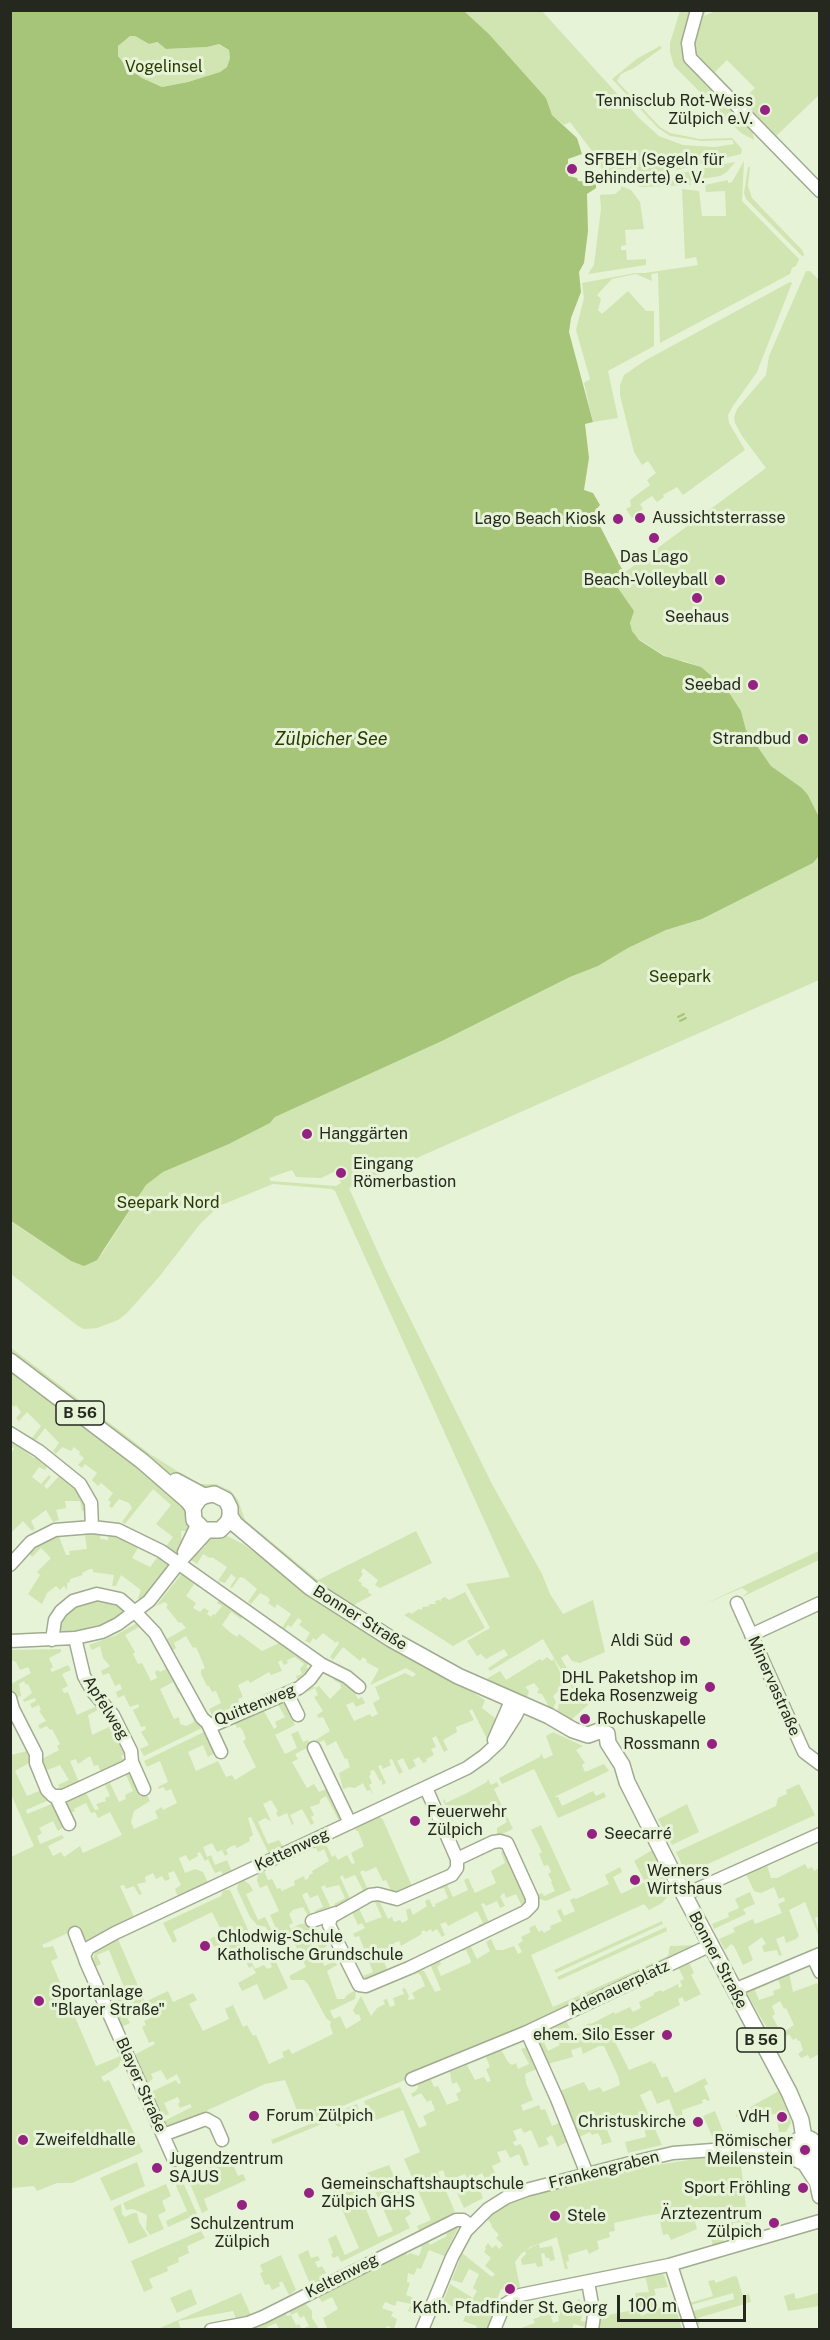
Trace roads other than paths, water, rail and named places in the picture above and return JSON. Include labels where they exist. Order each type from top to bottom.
[{"type":"main road","name":"B 56","points":[[13,1362],[142,1461],[194,1508]]},
{"type":"main road","name":"B 56","points":[[142,1461],[204,1496],[214,1494],[223,1497],[230,1508],[230,1516]]},
{"type":"main road","points":[[204,1496],[199,1498],[193,1514],[208,1529],[228,1522],[230,1516]]},
{"type":"main road","name":"Bonner Straße","points":[[230,1516],[235,1524],[295,1575]]},
{"type":"main road","name":"Bonner Straße","points":[[208,1529],[236,1536],[371,1628],[458,1676],[480,1695],[599,1742],[622,1765],[627,1782],[684,1895],[789,2092],[801,2120],[804,2138],[795,2143],[811,2158]]},
{"type":"street","points":[[698,10],[688,43],[690,58],[819,191]]},
{"type":"street","points":[[10,1433],[39,1451],[80,1484],[91,1503],[92,1527]]},
{"type":"street","points":[[10,1565],[25,1547],[44,1534],[55,1530],[92,1527],[112,1529],[127,1534],[161,1551],[321,1664],[347,1677],[359,1687]]},
{"type":"street","points":[[10,1641],[75,1638],[110,1628],[136,1613],[155,1595],[208,1529]]},
{"type":"street","name":"Quittenweg","points":[[52,1640],[53,1624],[61,1611],[73,1601],[104,1594],[126,1603],[157,1636],[202,1718],[208,1724],[216,1724],[305,1684],[321,1664]]},
{"type":"street","name":"Minervastraße","points":[[737,1603],[804,1752],[819,1764]]},
{"type":"street","points":[[751,1635],[819,1603]]},
{"type":"street","name":"Apfelweg","points":[[56,1797],[63,1797],[132,1762],[132,1751],[113,1714],[93,1692],[84,1676],[75,1638]]},
{"type":"street","points":[[287,1693],[298,1715]]},
{"type":"street","points":[[10,1698],[13,1709],[36,1754],[36,1763],[47,1790],[56,1797],[69,1824]]},
{"type":"street","name":"Kettenweg","points":[[87,1951],[477,1762],[490,1749],[514,1707]]},
{"type":"street","points":[[208,1724],[221,1752]]},
{"type":"street","points":[[314,1748],[350,1823]]},
{"type":"street","points":[[132,1762],[144,1789]]},
{"type":"street","points":[[312,1922],[336,1913],[370,1895],[378,1894],[397,1899],[452,1875],[457,1868],[457,1859],[426,1788]]},
{"type":"street","points":[[684,1895],[819,1834]]},
{"type":"street","points":[[336,1913],[330,1918],[329,1925],[355,1979],[363,1986],[409,1968],[531,1907],[531,1898],[507,1843],[493,1842],[457,1859]]},
{"type":"street","name":"Blayer Straße","points":[[75,1934],[87,1951],[174,2160]]},
{"type":"street","name":"Adenauerplatz","points":[[412,2079],[527,2032],[711,1945]]},
{"type":"street","points":[[734,1990],[816,1956],[819,1972]]},
{"type":"street","points":[[527,2032],[587,2174]]},
{"type":"street","points":[[163,2135],[206,2120],[214,2124],[222,2140]]},
{"type":"street","name":"Frankengraben","points":[[422,2330],[456,2249],[470,2225],[488,2209],[507,2197],[650,2158],[690,2151],[811,2158]]},
{"type":"street","points":[[811,2158],[819,2197]]},
{"type":"street","name":"Keltenweg","points":[[211,2330],[250,2326],[456,2220],[464,2220],[470,2225]]},
{"type":"street","points":[[494,2330],[504,2305],[516,2296],[671,2265],[819,2221]]},
{"type":"street","points":[[671,2265],[692,2330]]},
{"type":"street","points":[[588,2282],[594,2315],[592,2330]]},
{"type":"water","name":"Zülpicher See","points":[[11,10],[464,11],[489,34],[546,98],[552,115],[577,138],[582,154],[568,159],[568,176],[577,178],[578,181],[596,183],[596,188],[587,194],[588,231],[584,263],[579,272],[581,292],[571,318],[569,332],[593,422],[585,424],[589,458],[584,490],[593,493],[600,505],[592,515],[624,573],[613,581],[634,611],[630,623],[632,631],[639,640],[664,656],[701,667],[726,688],[741,711],[746,730],[771,766],[802,788],[808,795],[819,817],[819,856],[813,863],[702,919],[666,930],[628,948],[598,966],[570,977],[442,1041],[275,1117],[270,1123],[229,1144],[163,1172],[146,1185],[97,1260],[84,1266],[71,1261],[11,1221]],"holes":[[[130,36],[135,36],[149,44],[157,42],[166,49],[207,47],[219,44],[229,50],[230,58],[227,67],[220,72],[162,87],[142,78],[126,66],[118,56],[118,46]]]},
{"type":"waterway","points":[[678,1017],[684,1014]]},
{"type":"waterway","points":[[680,1021],[686,1018]]},
{"type":"place","name":"Tennisclub Rot-Weiss Zülpich e.V.","points":[[765,110]]},
{"type":"place","name":"SFBEH (Segeln für Behinderte) e. V.","points":[[572,169]]},
{"type":"place","name":"Aussichtsterrasse","points":[[640,518]]},
{"type":"place","name":"Lago Beach Kiosk","points":[[618,519]]},
{"type":"place","name":"Das Lago","points":[[654,538]]},
{"type":"place","name":"Beach-Volleyball","points":[[720,580]]},
{"type":"place","name":"Seehaus","points":[[697,598]]},
{"type":"place","name":"Seebad","points":[[753,685]]},
{"type":"place","name":"Strandbud","points":[[803,739]]},
{"type":"place","name":"Hanggärten","points":[[307,1134]]},
{"type":"place","name":"Eingang Römerbastion","points":[[341,1173]]},
{"type":"place","name":"Aldi Süd","points":[[685,1641]]},
{"type":"place","name":"DHL Paketshop im Edeka Rosenzweig","points":[[710,1687]]},
{"type":"place","name":"Rochuskapelle","points":[[585,1719]]},
{"type":"place","name":"Rossmann","points":[[712,1744]]},
{"type":"place","name":"Feuerwehr Zülpich","points":[[415,1821]]},
{"type":"place","name":"Seecarré","points":[[592,1834]]},
{"type":"place","name":"Werners Wirtshaus","points":[[635,1880]]},
{"type":"place","name":"Chlodwig-Schule Katholische Grundschule","points":[[205,1946]]},
{"type":"place","name":"Sportanlage \"Blayer Straße\"","points":[[39,2001]]},
{"type":"place","name":"ehem. Silo Esser","points":[[667,2035]]},
{"type":"place","name":"Forum Zülpich","points":[[254,2116]]},
{"type":"place","name":"VdH","points":[[782,2117]]},
{"type":"place","name":"Christuskirche","points":[[698,2122]]},
{"type":"place","name":"Zweifeldhalle","points":[[23,2140]]},
{"type":"place","name":"Römischer Meilenstein","points":[[805,2150]]},
{"type":"place","name":"Jugendzentrum SAJUS","points":[[157,2168]]},
{"type":"place","name":"Sport Fröhling","points":[[803,2188]]},
{"type":"place","name":"Gemeinschaftshauptschule Zülpich GHS","points":[[309,2193]]},
{"type":"place","name":"Schulzentrum Zülpich","points":[[242,2205]]},
{"type":"place","name":"Stele","points":[[555,2216]]},
{"type":"place","name":"Ärztezentrum Zülpich","points":[[774,2223]]},
{"type":"place","name":"Kath. Pfadfinder St. Georg","points":[[510,2289]]},
{"type":"park label","name":"Vogelinsel","points":[[164,67]]},
{"type":"park label","name":"Seepark","points":[[680,977]]},
{"type":"park label","name":"Seepark Nord","points":[[168,1203]]}]
